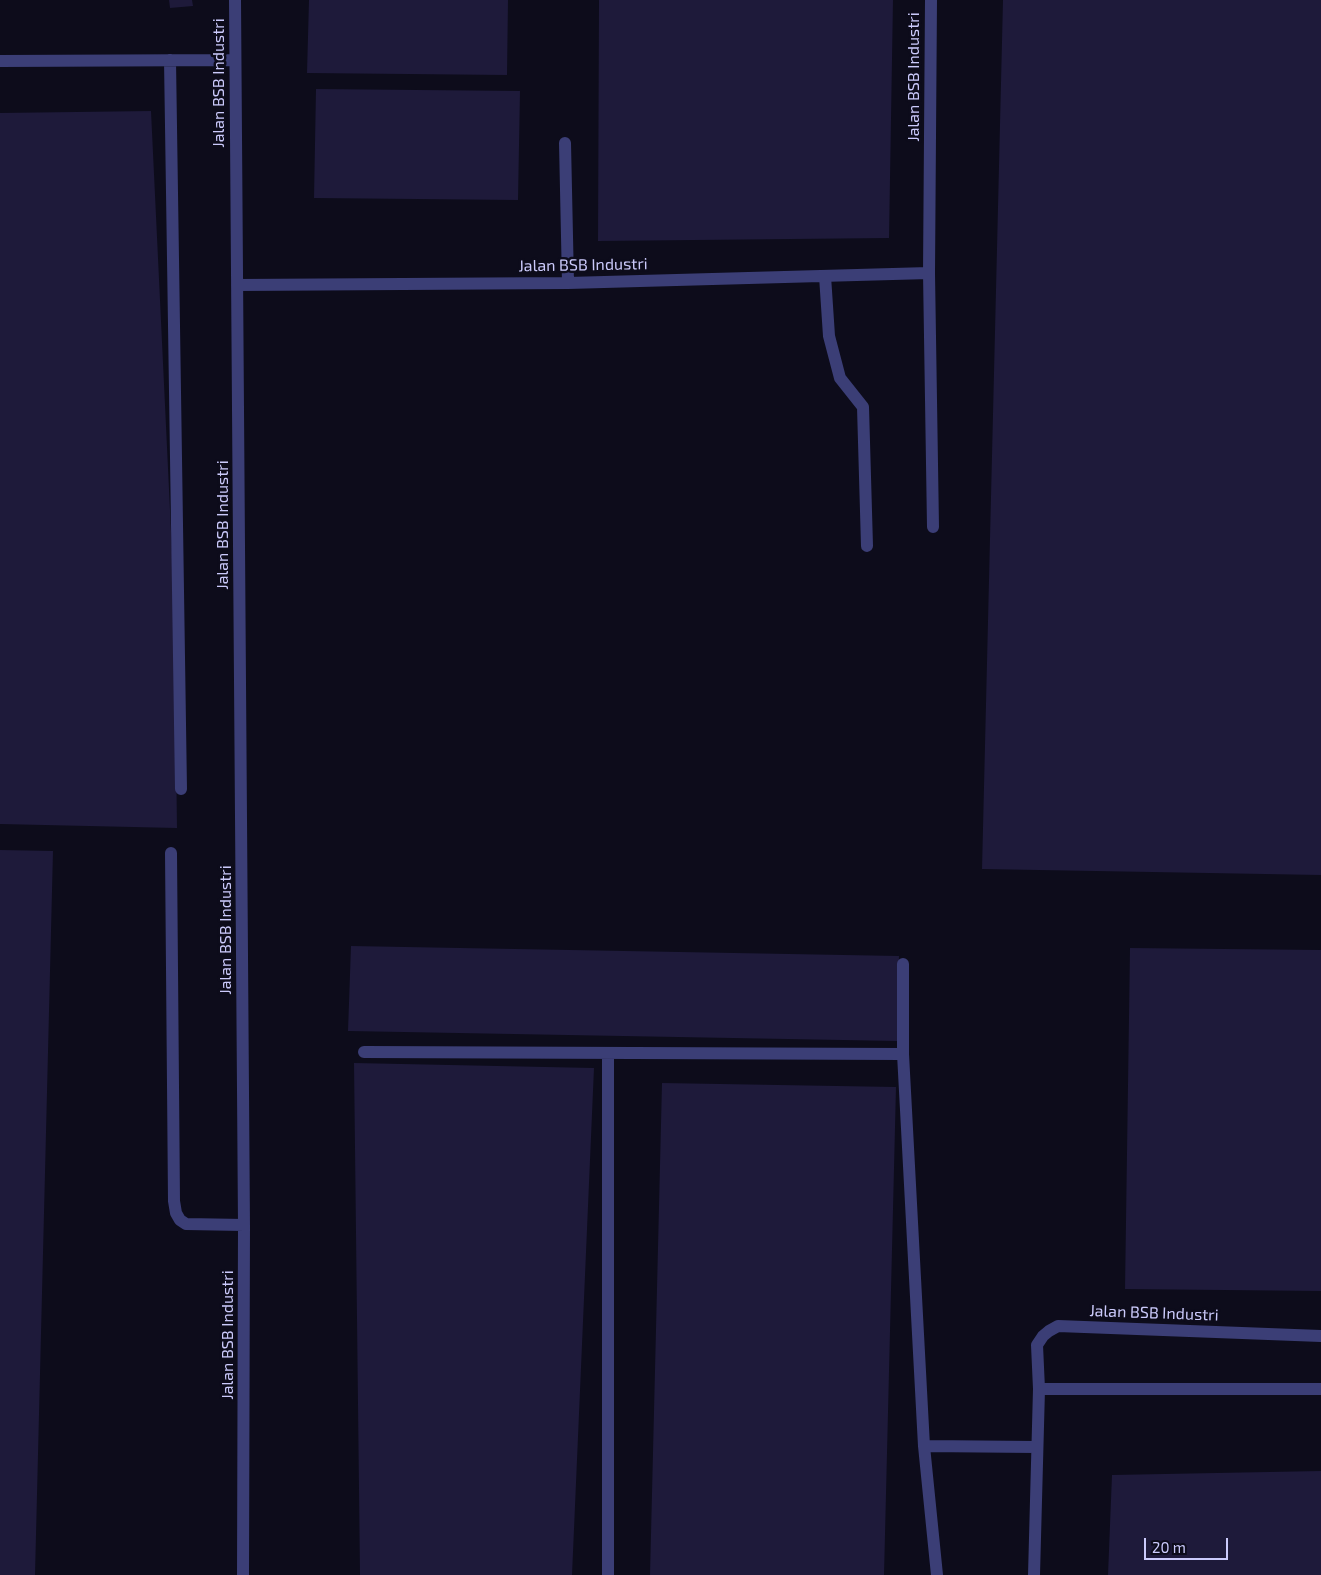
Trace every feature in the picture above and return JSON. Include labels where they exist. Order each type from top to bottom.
[{"type":"lane","name":"Jalan BSB Industri","points":[[235,0],[244,1225],[243,1575]]},
{"type":"lane","name":"Jalan BSB Industri","points":[[931,0],[929,273],[933,526]]},
{"type":"lane","points":[[170,60],[181,789]]},
{"type":"lane","points":[[0,61],[235,60]]},
{"type":"lane","points":[[565,144],[568,282]]},
{"type":"lane","name":"Jalan BSB Industri","points":[[237,285],[568,282],[929,273]]},
{"type":"lane","points":[[825,276],[829,336],[840,378],[864,408],[867,546]]},
{"type":"lane","points":[[171,853],[174,1201],[176,1213],[180,1220],[186,1224],[244,1225]]},
{"type":"lane","points":[[903,964],[903,1054],[924,1446],[937,1575]]},
{"type":"lane","points":[[364,1052],[903,1054]]},
{"type":"lane","points":[[608,1054],[608,1575]]},
{"type":"lane","name":"Jalan BSB Industri","points":[[1034,1575],[1039,1389],[1038,1346],[1043,1336],[1058,1326],[1321,1336]]},
{"type":"lane","points":[[1039,1389],[1321,1390]]},
{"type":"lane","points":[[924,1446],[1036,1447]]},
{"type":"building","points":[[169,0],[192,0],[193,6],[170,8]]},
{"type":"building","points":[[309,0],[508,0],[507,75],[307,73]]},
{"type":"building","points":[[599,0],[893,0],[889,238],[598,241]]},
{"type":"building","points":[[1003,0],[1321,0],[1321,875],[982,869]]},
{"type":"building","points":[[316,89],[520,91],[518,200],[314,198]]},
{"type":"building","points":[[151,111],[174,594],[177,828],[0,824],[0,113]]},
{"type":"building","points":[[0,850],[53,851],[35,1575],[0,1575]]},
{"type":"building","points":[[351,946],[899,956],[897,1041],[348,1031]]},
{"type":"building","points":[[1130,948],[1321,950],[1321,1291],[1125,1289]]},
{"type":"building","points":[[354,1063],[594,1068],[572,1575],[360,1575]]},
{"type":"building","points":[[662,1083],[896,1087],[884,1575],[650,1575]]},
{"type":"building","points":[[1321,1471],[1321,1575],[1108,1575],[1112,1475]]}]
